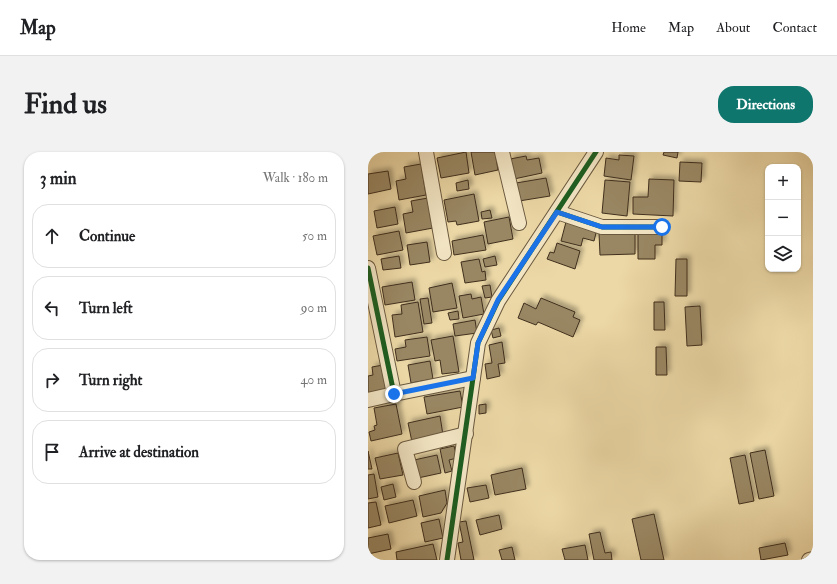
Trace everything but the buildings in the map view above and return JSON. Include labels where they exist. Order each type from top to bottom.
[{"type":"street","points":[[426,152],[444,253]]},
{"type":"street","points":[[502,152],[519,223]]},
{"type":"street","points":[[447,560],[478,343],[498,300],[596,152]]},
{"type":"street","points":[[557,212],[602,227],[662,227]]},
{"type":"street","points":[[368,268],[394,394]]},
{"type":"street","points":[[368,400],[473,378]]},
{"type":"street","points":[[414,482],[405,449],[466,434]]},
{"type":"street","points":[[809,560],[813,559]]},
{"type":"cycle path","points":[[447,560],[478,343],[498,301],[596,152]]},
{"type":"cycle path","points":[[557,212],[602,227],[662,227]]},
{"type":"cycle path","points":[[368,268],[394,394]]},
{"type":"route","points":[[394,394],[473,378],[478,343],[498,300],[557,212],[602,227],[662,227]]}]
